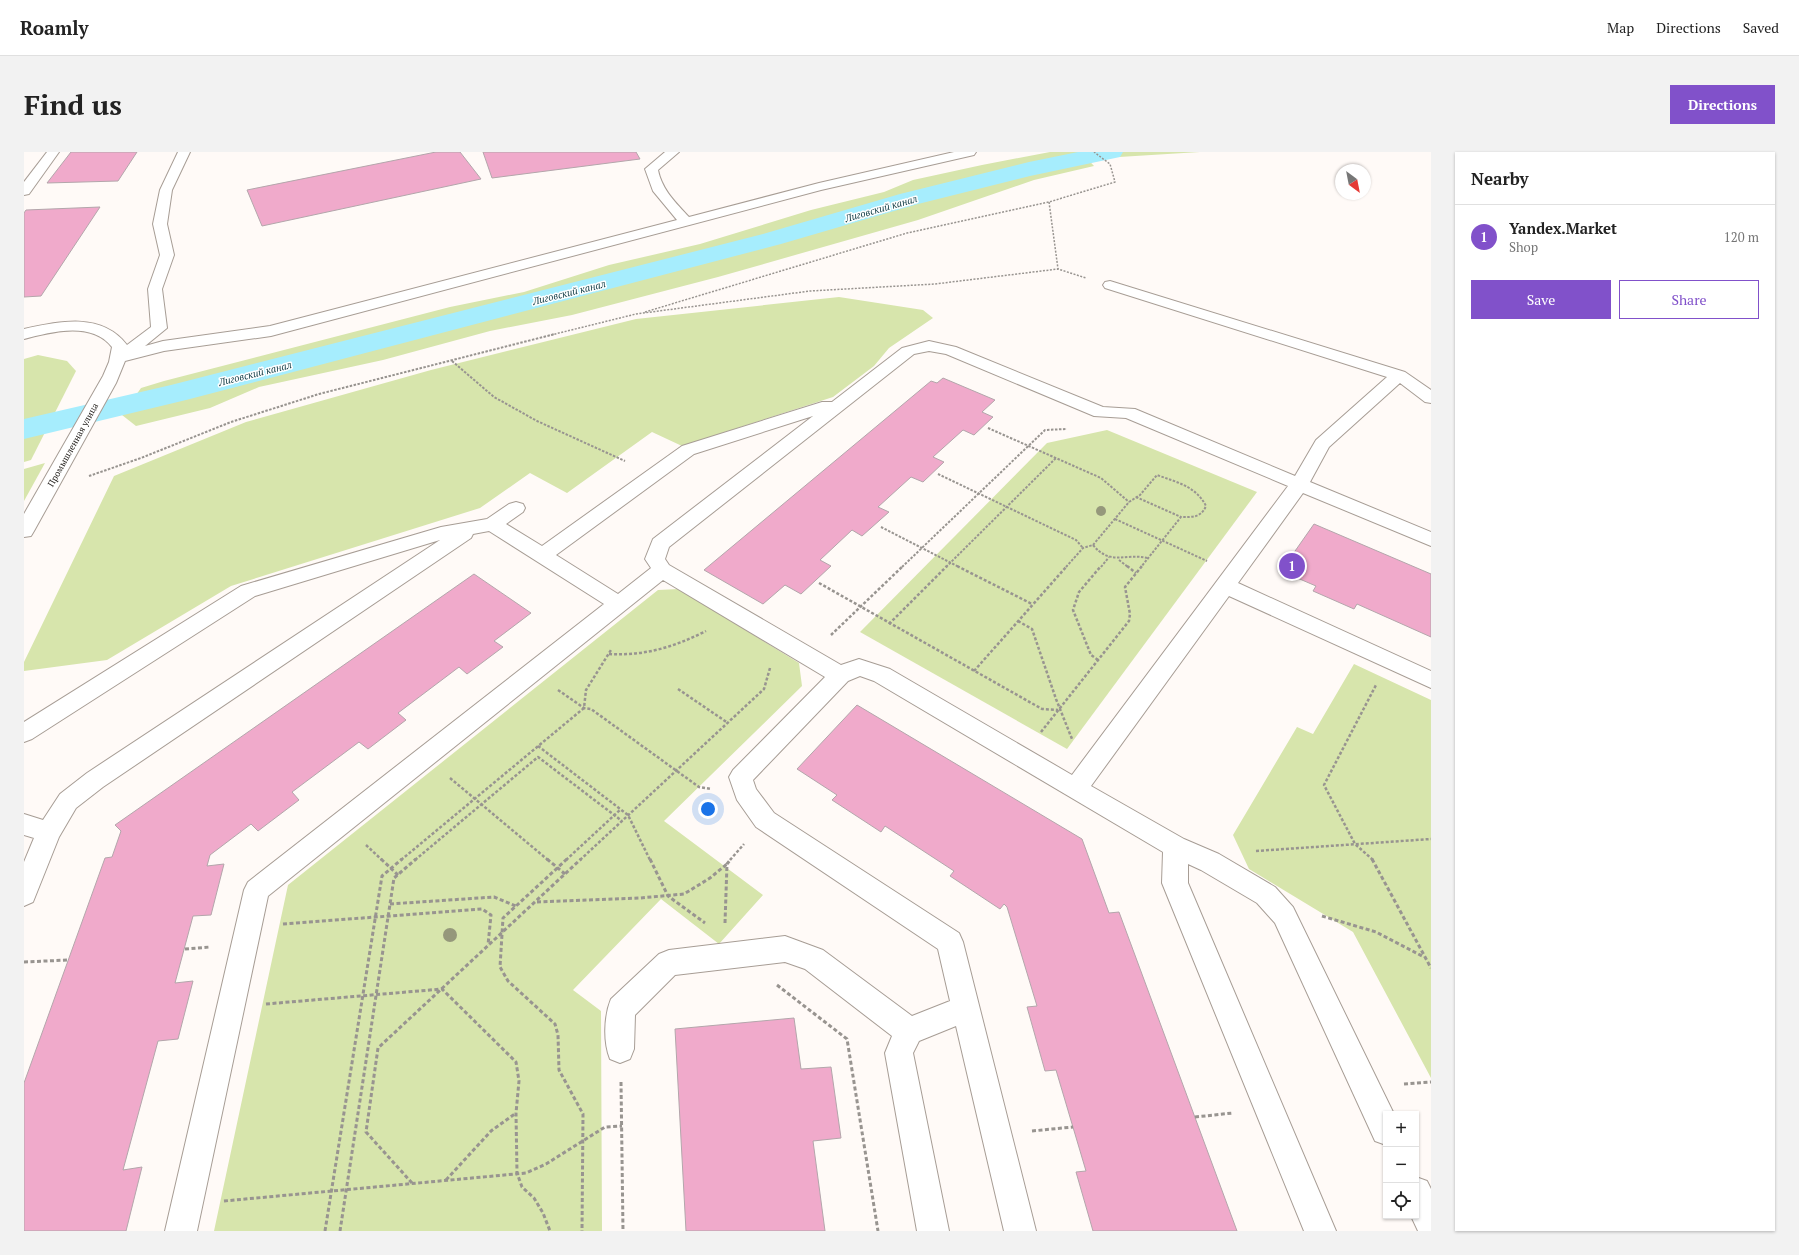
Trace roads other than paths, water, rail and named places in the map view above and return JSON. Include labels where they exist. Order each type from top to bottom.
[{"type":"street","points":[[24,191],[52,152]]},
{"type":"street","points":[[119,358],[160,328],[155,289],[167,255],[160,224],[166,190],[184,152]]},
{"type":"street","points":[[673,152],[651,170],[652,180],[666,200],[686,222]]},
{"type":"street","points":[[119,358],[163,346],[270,331],[819,187],[970,152]]},
{"type":"street","points":[[1110,285],[1399,375],[1431,398]]},
{"type":"street","points":[[24,334],[54,329],[90,328],[106,332],[120,347],[119,358]]},
{"type":"street","points":[[840,675],[662,570],[655,559],[660,544],[840,402],[908,351],[929,346],[950,350],[1100,412],[1129,413],[1431,539]]},
{"type":"street","name":"Промышленная улица","points":[[24,531],[70,452],[119,358]]},
{"type":"street","points":[[1076,788],[1299,485],[1322,444],[1399,375]]},
{"type":"street","points":[[542,556],[688,450],[840,402]]},
{"type":"street","points":[[24,894],[48,833],[68,801],[95,780],[482,526],[516,508]]},
{"type":"street","points":[[24,733],[248,591],[441,533],[482,526],[542,556],[619,604]]},
{"type":"street","points":[[182,1231],[257,890],[662,570]]},
{"type":"street","points":[[1230,580],[1388,661],[1431,680]]},
{"type":"street","points":[[1020,1231],[950,942],[765,820],[745,793],[741,777],[840,675],[859,667],[882,675],[1175,847],[1210,862],[1266,895],[1284,915],[1383,1124]]},
{"type":"street","points":[[24,824],[48,833]]},
{"type":"street","points":[[1175,847],[1176,883],[1320,1231]]},
{"type":"street","points":[[620,1049],[621,1009],[669,963],[726,947],[784,949],[814,959],[910,1031]]},
{"type":"street","points":[[933,1231],[899,1053],[910,1031],[966,1008]]},
{"type":"street","points":[[1419,1198],[1431,1223]]},
{"type":"waterway","name":"Лиговский канал","points":[[24,429],[175,393],[772,239],[909,199],[1029,169],[1112,152]]},
{"type":"place","name":"Yandex.Market","points":[[1292,566]]}]
